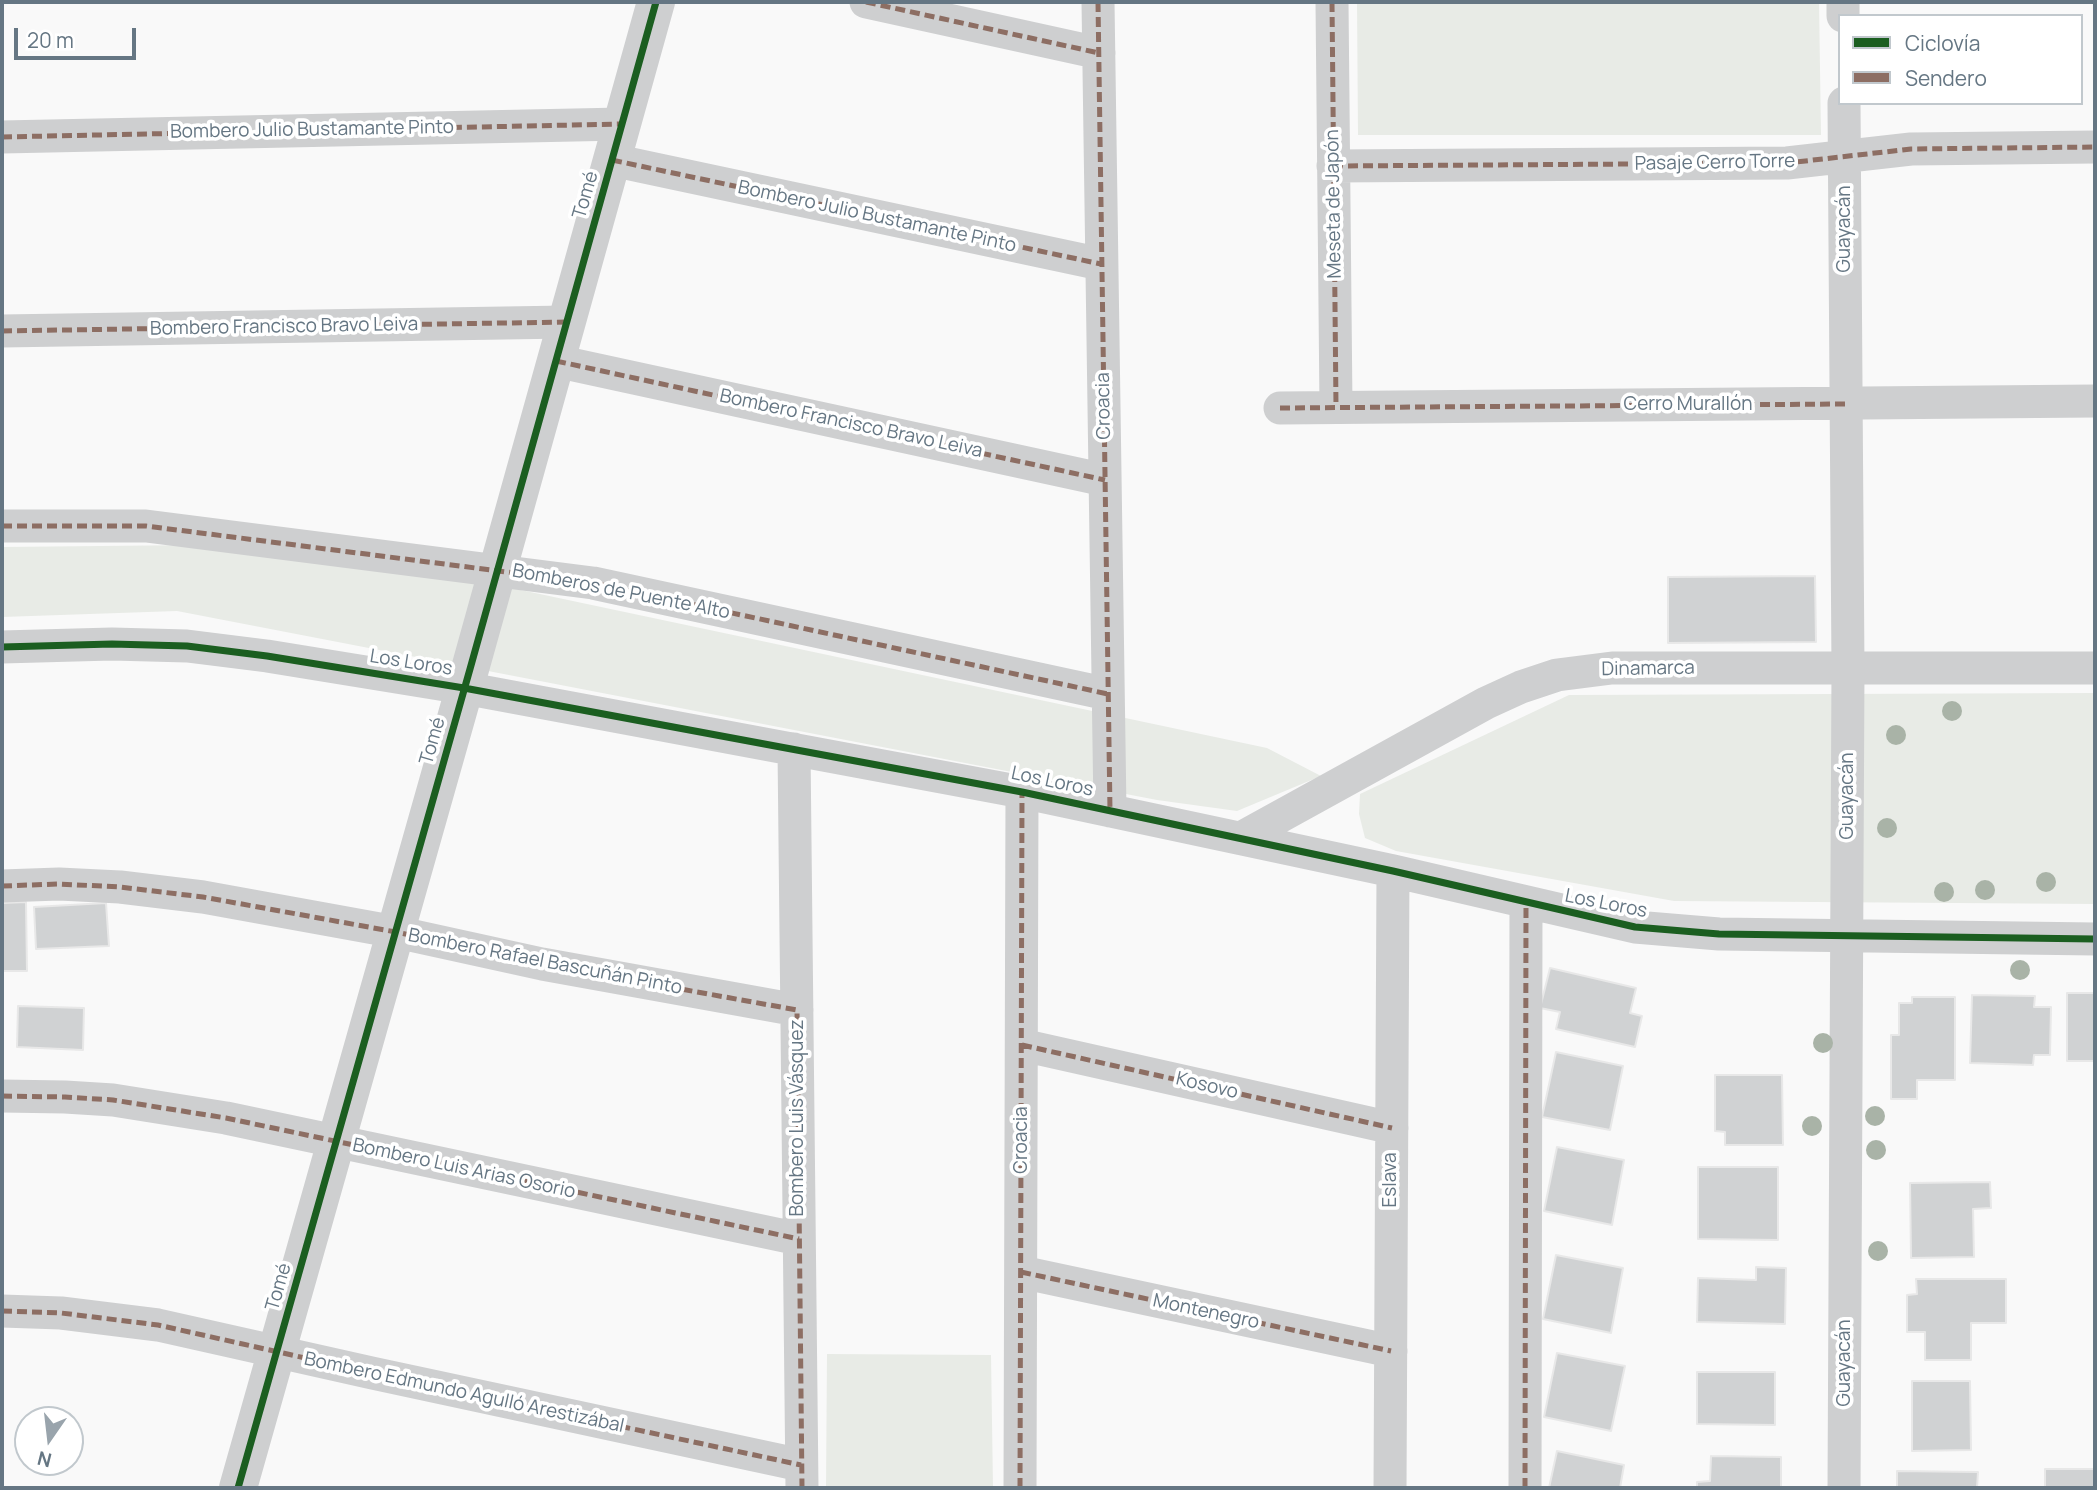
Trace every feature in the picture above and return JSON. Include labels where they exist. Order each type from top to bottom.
[{"type":"street","name":"Tomé","points":[[238,1488],[656,2]]},
{"type":"street","points":[[866,2],[1098,53]]},
{"type":"street","name":"Croacia","points":[[1098,2],[1110,811]]},
{"type":"street","name":"Meseta de Japón","points":[[1332,2],[1336,407]]},
{"type":"street","name":"Guayacán","points":[[1844,105],[1848,668],[1844,1488]]},
{"type":"street","name":"Bombero Julio Bustamante Pinto","points":[[2,137],[622,124]]},
{"type":"street","name":"Pasaje Cerro Torre","points":[[1333,166],[1787,163],[1911,149],[2095,147]]},
{"type":"street","name":"Bombero Julio Bustamante Pinto","points":[[612,160],[1101,264]]},
{"type":"street","name":"Bombero Francisco Bravo Leiva","points":[[2,331],[567,322]]},
{"type":"street","name":"Bombero Francisco Bravo Leiva","points":[[556,361],[1105,480]]},
{"type":"street","name":"Cerro Murallón","points":[[1280,408],[2095,401]]},
{"type":"street","name":"Bomberos de Puente Alto","points":[[2,526],[146,526],[593,583],[1108,694]]},
{"type":"street","name":"Los Loros","points":[[2,647],[112,644],[187,646],[267,656],[464,688],[1022,792],[1393,871],[1635,927],[1677,932],[2095,939]]},
{"type":"street","name":"Dinamarca","points":[[1241,838],[1486,703],[1557,675],[1612,668],[2095,668]]},
{"type":"street","name":"Bombero Luis Vásquez","points":[[794,748],[802,1477]]},
{"type":"street","name":"Croacia","points":[[1020,1488],[1022,792]]},
{"type":"street","name":"Eslava","points":[[1390,1488],[1393,871]]},
{"type":"street","name":"Bombero Rafael Bascuñán Pinto","points":[[2,886],[59,884],[161,891],[396,932],[542,964],[797,1010]]},
{"type":"street","points":[[1525,903],[1525,1488]]},
{"type":"street","name":"Kosovo","points":[[1022,1045],[1392,1128]]},
{"type":"street","name":"Bombero Luis Arias Osorio","points":[[2,1096],[65,1097],[158,1106],[226,1118],[799,1240]]},
{"type":"street","name":"Montenegro","points":[[1021,1272],[1391,1351]]},
{"type":"street","name":"Bombero Edmundo Agulló Arestizábal","points":[[2,1311],[61,1313],[158,1325],[802,1477]]},
{"type":"shaded area","points":[[1357,2],[1819,2],[1821,135],[1358,135]]},
{"type":"shaded area","points":[[199,545],[450,575],[1267,748],[1321,776],[1237,811],[1157,800],[177,611],[2,617],[2,547]]},
{"type":"shaded area","points":[[2095,693],[2095,904],[1674,901],[1396,851],[1365,838],[1359,814],[1360,794],[1569,695]]},
{"type":"shaded area","points":[[827,1354],[991,1355],[993,1488],[826,1488]]},
{"type":"building","points":[[1815,576],[1816,642],[1668,643],[1668,577]]},
{"type":"building","points":[[26,902],[27,971],[2,971],[2,903]]},
{"type":"building","points":[[106,903],[109,946],[36,949],[34,907]]},
{"type":"building","points":[[1550,968],[1636,988],[1630,1013],[1642,1016],[1635,1047],[1556,1029],[1560,1012],[1540,1008]]},
{"type":"building","points":[[2067,993],[2095,993],[2095,1061],[2067,1061]]},
{"type":"building","points":[[1972,995],[2035,996],[2034,1007],[2051,1007],[2050,1055],[2034,1055],[2033,1065],[1970,1063]]},
{"type":"building","points":[[1912,997],[1955,997],[1955,1080],[1917,1080],[1917,1099],[1891,1099],[1891,1035],[1899,1035],[1899,1003],[1912,1003]]},
{"type":"building","points":[[18,1006],[84,1008],[83,1050],[17,1047]]},
{"type":"building","points":[[1556,1052],[1623,1066],[1610,1130],[1542,1117]]},
{"type":"building","points":[[1715,1075],[1782,1075],[1783,1145],[1725,1145],[1725,1132],[1715,1131]]},
{"type":"building","points":[[1557,1147],[1624,1160],[1612,1225],[1544,1211]]},
{"type":"building","points":[[1698,1167],[1778,1167],[1778,1240],[1698,1239]]},
{"type":"building","points":[[1990,1182],[1991,1208],[1973,1209],[1974,1257],[1911,1258],[1910,1183]]},
{"type":"building","points":[[1556,1255],[1623,1268],[1611,1333],[1543,1319]]},
{"type":"building","points":[[1756,1267],[1786,1268],[1785,1324],[1697,1322],[1698,1278],[1756,1280]]},
{"type":"building","points":[[1916,1279],[2006,1279],[2006,1323],[1971,1323],[1971,1360],[1925,1360],[1925,1332],[1907,1332],[1907,1295],[1917,1294]]},
{"type":"building","points":[[1557,1353],[1625,1366],[1611,1431],[1544,1417]]},
{"type":"building","points":[[1697,1372],[1775,1372],[1775,1425],[1697,1424]]},
{"type":"building","points":[[1912,1381],[1970,1381],[1971,1450],[1912,1451]]},
{"type":"building","points":[[1557,1451],[1624,1465],[1620,1488],[1549,1488]]},
{"type":"building","points":[[1711,1456],[1781,1457],[1781,1488],[1697,1488],[1697,1482],[1710,1481]]},
{"type":"building","points":[[2045,1469],[2095,1469],[2095,1488],[2045,1488]]},
{"type":"building","points":[[1897,1471],[1978,1472],[1977,1488],[1897,1488]]},
{"type":"marked path","points":[[866,2],[1099,53]]},
{"type":"marked path","points":[[1098,2],[1110,811]]},
{"type":"marked path","points":[[1332,2],[1336,407]]},
{"type":"marked path","points":[[2,137],[622,124]]},
{"type":"marked path","points":[[1333,166],[1787,163],[1911,149],[2095,147]]},
{"type":"marked path","points":[[612,160],[1101,264]]},
{"type":"marked path","points":[[2,331],[567,322]]},
{"type":"marked path","points":[[556,361],[1105,480]]},
{"type":"marked path","points":[[1280,408],[1846,404]]},
{"type":"marked path","points":[[2,526],[146,526],[593,583],[1108,694]]},
{"type":"marked path","points":[[1020,1488],[1022,792]]},
{"type":"marked path","points":[[2,886],[59,884],[120,887],[203,897],[396,932],[542,964],[797,1010],[802,1488]]},
{"type":"marked path","points":[[1525,1488],[1526,903]]},
{"type":"marked path","points":[[1022,1045],[1392,1128]]},
{"type":"marked path","points":[[2,1096],[113,1100],[226,1118],[799,1239]]},
{"type":"marked path","points":[[1021,1272],[1391,1351]]},
{"type":"marked path","points":[[2,1311],[61,1313],[158,1325],[801,1465]]},
{"type":"cycle path","points":[[238,1488],[656,2]]},
{"type":"cycle path","points":[[2,647],[112,644],[187,646],[267,656],[464,688],[1022,792],[1393,871],[1635,927],[1719,934],[2095,939]]}]
